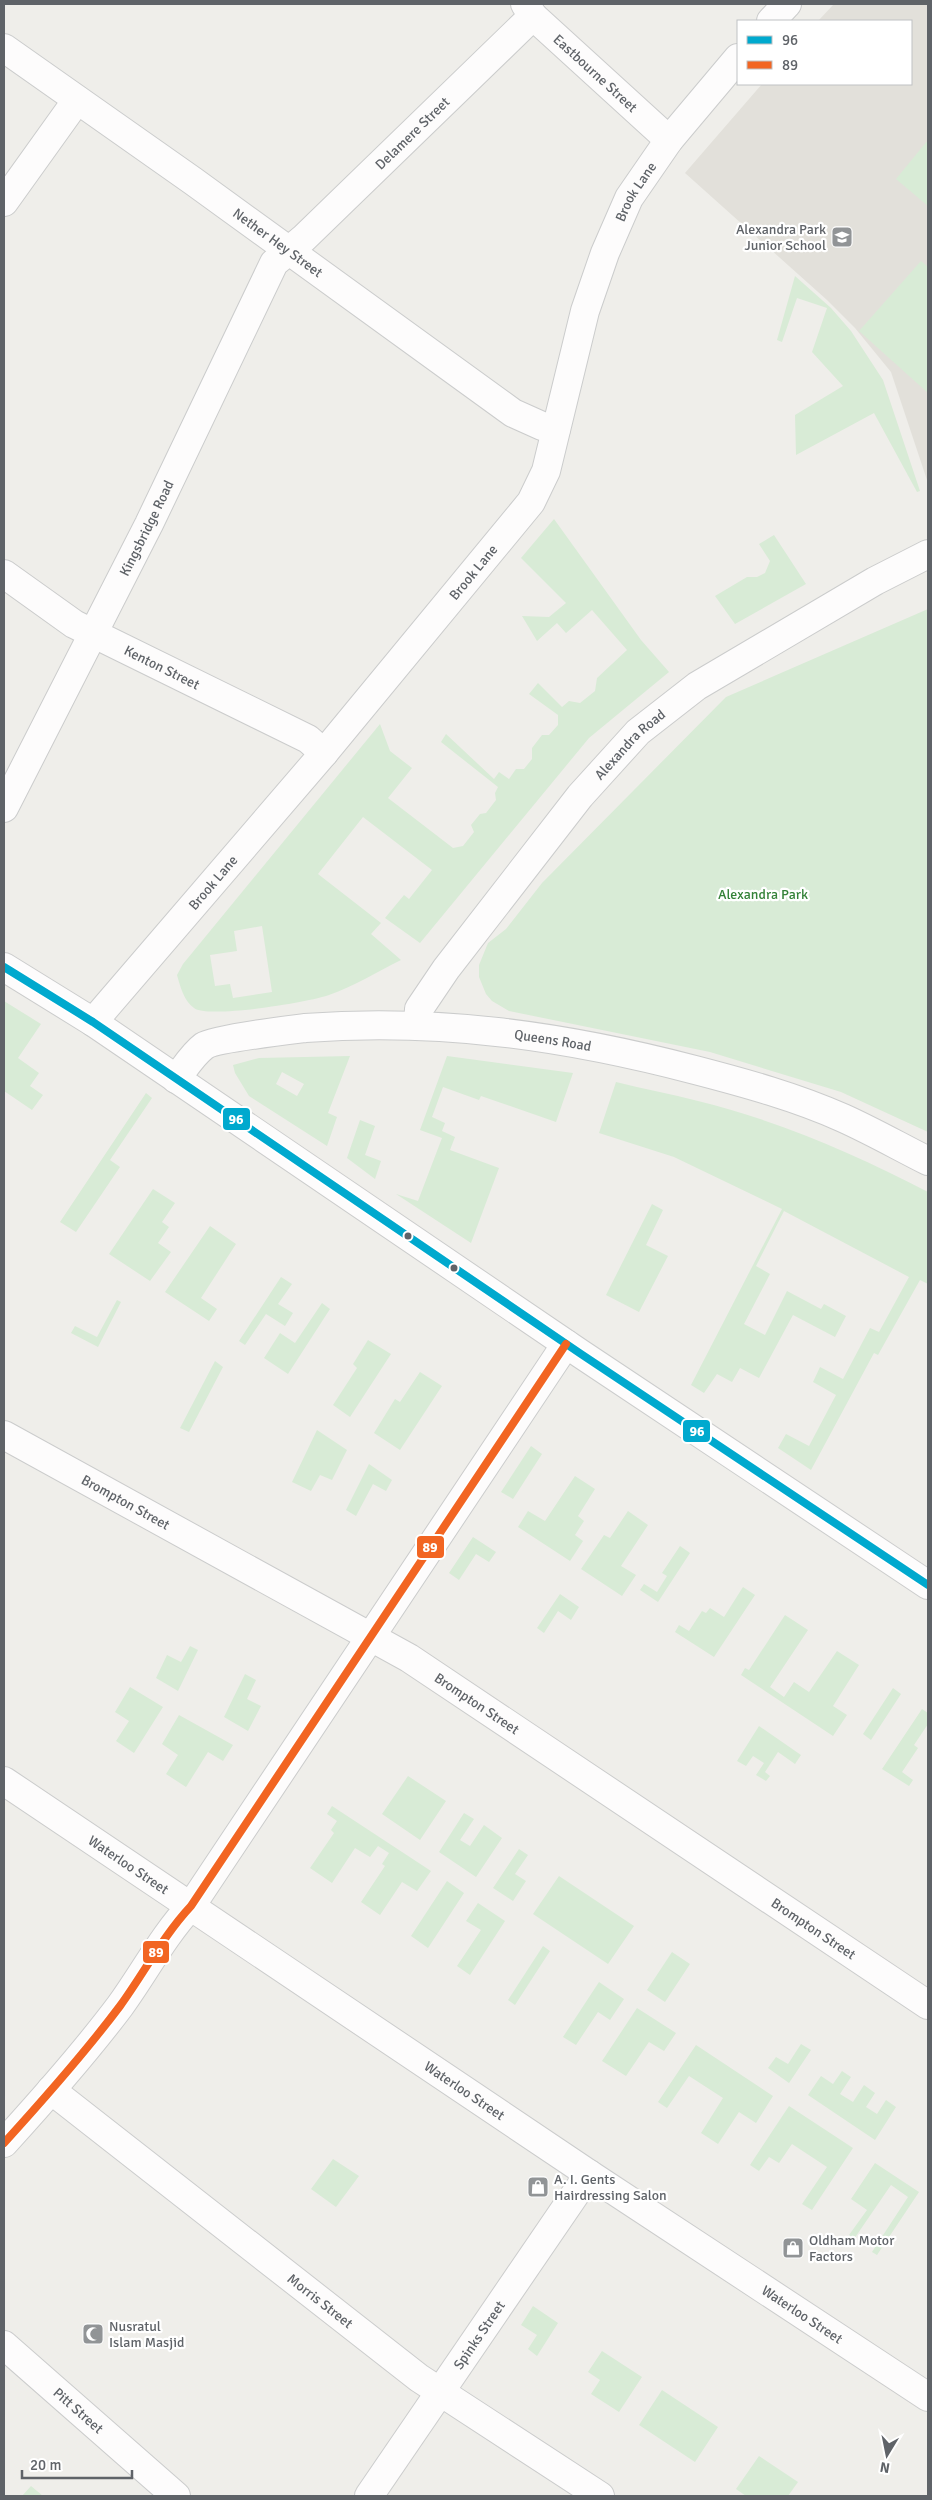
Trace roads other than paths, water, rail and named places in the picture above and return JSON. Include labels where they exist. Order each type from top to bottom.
[{"type":"street","points":[[772,20],[787,4]]},
{"type":"street","name":"Eastbourne Street","points":[[529,10],[669,140]]},
{"type":"street","name":"Delamere Street","points":[[289,251],[529,10]]},
{"type":"street","name":"Nether Hey Street","points":[[4,48],[514,413],[542,426],[556,430]]},
{"type":"street","name":"Brook Lane","points":[[93,1022],[324,753],[531,502],[546,471],[585,311],[605,253],[629,198],[669,140],[737,59]]},
{"type":"street","points":[[4,202],[77,100]]},
{"type":"street","name":"Kingsbridge Road","points":[[4,808],[149,524],[274,263],[289,251]]},
{"type":"street","name":"Alexandra Road","points":[[418,1024],[419,1008],[446,969],[580,796],[638,732],[697,686],[875,581],[928,554]]},
{"type":"street","name":"Kenton Street","points":[[4,574],[74,624],[308,739],[324,753]]},
{"type":"street","points":[[4,967],[93,1022],[566,1344],[928,1585]]},
{"type":"street","name":"Queens Road","points":[[176,1080],[205,1044],[279,1030],[336,1026],[418,1024],[471,1028],[558,1039],[712,1074],[775,1092],[842,1118],[928,1161]]},
{"type":"street","points":[[4,2143],[51,2090],[120,2006],[176,1922],[190,1906],[566,1344]]},
{"type":"street","name":"Brompton Street","points":[[4,1435],[371,1635],[417,1663],[928,2005]]},
{"type":"street","name":"Waterloo Street","points":[[4,1781],[589,2174],[928,2398]]},
{"type":"street","name":"Morris Street","points":[[51,2090],[439,2392],[600,2496]]},
{"type":"street","name":"Spinks Street","points":[[369,2496],[589,2174]]},
{"type":"street","name":"Pitt Street","points":[[4,2344],[176,2496]]},
{"type":"place","name":"Alexandra Park Junior School","points":[[842,237]]},
{"type":"place","name":"A. I. Gents Hairdressing Salon","points":[[538,2187]]},
{"type":"place","name":"Oldham Motor Factors","points":[[793,2248]]},
{"type":"place","name":"Nusratul Islam Masjid","points":[[93,2334]]},
{"type":"park label","name":"Alexandra Park","points":[[763,894]]}]
